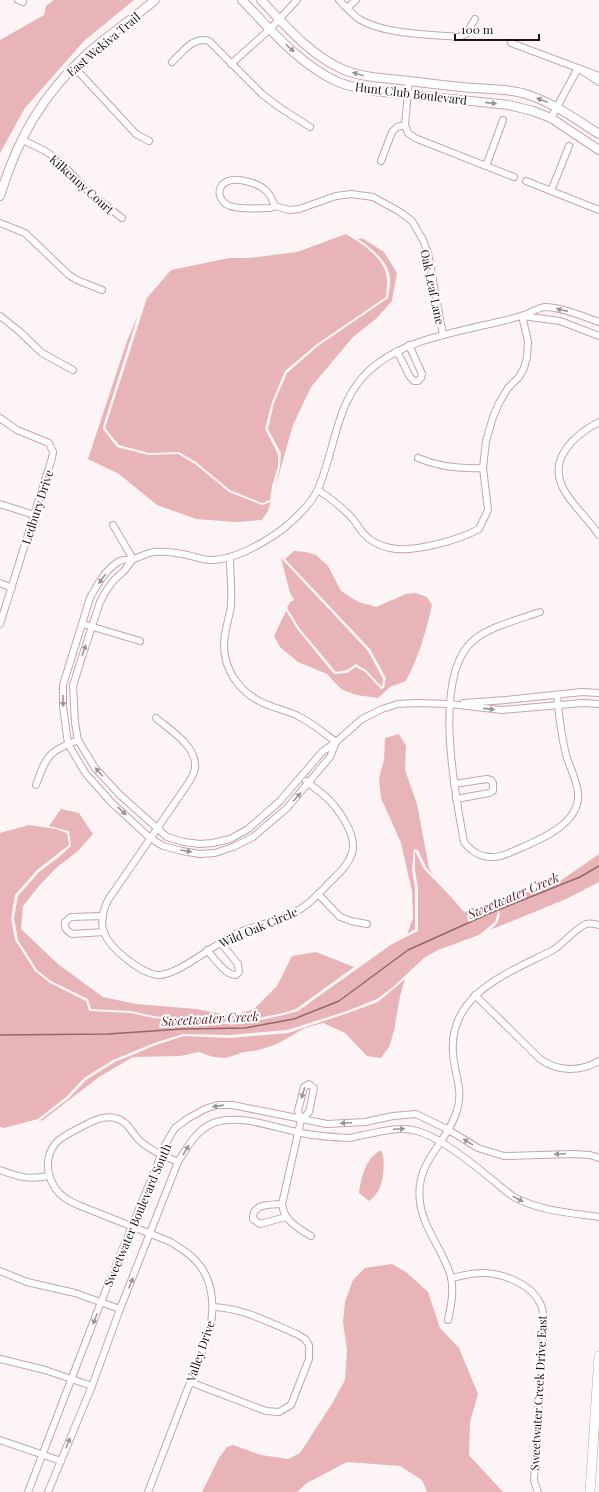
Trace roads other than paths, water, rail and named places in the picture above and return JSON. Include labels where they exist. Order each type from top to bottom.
[{"type":"main road","points":[[590,1492],[597,1456],[599,1356]]},
{"type":"street","name":"East Wekiva Trail","points":[[0,196],[11,162],[21,139],[47,97],[74,66],[115,31],[155,0]]},
{"type":"street","name":"Hunt Club Boulevard","points":[[242,0],[297,54],[321,72],[339,82],[356,87],[408,95],[509,105],[533,111],[551,118],[599,150]]},
{"type":"street","name":"Hunt Club Boulevard","points":[[262,0],[302,43],[343,70],[366,76],[521,93],[543,100],[557,107],[599,134]]},
{"type":"street","points":[[231,64],[270,29],[297,0]]},
{"type":"street","points":[[339,0],[359,18],[390,31],[459,37],[466,34],[475,19]]},
{"type":"street","points":[[347,8],[356,0]]},
{"type":"street","points":[[172,62],[194,42],[203,39],[209,41],[262,95],[278,108],[310,127]]},
{"type":"street","points":[[511,43],[599,76]]},
{"type":"street","points":[[74,66],[136,134],[149,141]]},
{"type":"street","points":[[578,68],[599,82]]},
{"type":"street","points":[[551,118],[578,68]]},
{"type":"street","points":[[409,81],[405,125],[408,133],[415,138],[514,177]]},
{"type":"street","points":[[486,166],[503,120]]},
{"type":"street","points":[[381,161],[392,132],[397,127],[405,125]]},
{"type":"street","name":"Kilkenny Court","points":[[21,139],[45,150],[57,159],[91,194],[122,218]]},
{"type":"street","points":[[551,191],[569,146]]},
{"type":"street","name":"Oak Leaf Lane","points":[[275,206],[268,192],[259,186],[238,179],[228,181],[220,189],[220,197],[227,205],[236,207],[270,208],[275,206],[289,210],[299,209],[336,196],[351,194],[372,197],[400,212],[412,221],[426,247],[432,268],[443,335]]},
{"type":"street","points":[[526,182],[599,210]]},
{"type":"street","points":[[0,223],[25,233],[69,275],[77,280],[102,290]]},
{"type":"street","points":[[336,742],[330,757],[309,783],[287,808],[253,837],[233,847],[215,853],[200,854],[163,846],[150,838],[112,803],[86,774],[68,744],[63,706],[63,685],[90,598],[97,586],[106,573],[119,561],[133,559],[150,553],[162,552],[182,554],[210,560],[230,557],[268,539],[286,526],[304,509],[318,490],[328,463],[340,415],[349,395],[376,364],[397,351],[409,345],[443,335],[522,316],[544,307],[562,309],[599,322]]},
{"type":"street","points":[[0,316],[42,353],[73,370]]},
{"type":"street","points":[[522,316],[560,321],[599,336]]},
{"type":"street","points":[[318,490],[337,503],[351,517],[364,534],[374,542],[391,548],[408,549],[450,541],[479,529],[488,510],[483,468],[486,441],[499,403],[508,388],[519,377],[528,357],[528,341],[522,316]]},
{"type":"street","points":[[587,331],[591,319]]},
{"type":"street","points":[[397,351],[410,377],[414,381],[418,381],[422,374],[409,345]]},
{"type":"street","name":"Ledbury Drive","points":[[0,418],[17,430],[46,442],[52,446],[53,452],[0,624]]},
{"type":"street","points":[[599,422],[585,430],[573,440],[565,450],[560,460],[558,476],[562,487],[569,498],[592,524],[599,535]]},
{"type":"street","points":[[418,458],[428,463],[454,468],[483,468]]},
{"type":"street","points":[[0,504],[34,515]]},
{"type":"street","points":[[113,525],[133,559]]},
{"type":"street","points":[[230,557],[230,607],[224,645],[230,672],[238,684],[252,697],[312,724],[336,742]]},
{"type":"street","points":[[133,559],[106,591],[100,602],[73,686],[73,706],[78,740],[95,768],[120,795],[156,829],[167,837],[184,842],[213,844],[248,829],[280,802],[322,752],[362,719],[382,709],[398,704],[450,704],[502,710],[582,703],[599,704]]},
{"type":"street","points":[[0,583],[12,588]]},
{"type":"street","points":[[540,612],[487,631],[474,639],[468,646],[454,671],[450,704],[451,760],[464,842],[468,848],[476,854],[485,857],[506,855],[530,844],[562,826],[571,818],[576,810],[578,793],[563,741],[557,695]]},
{"type":"street","points":[[83,624],[140,641]]},
{"type":"street","points":[[450,704],[582,692],[599,694]]},
{"type":"street","points":[[103,916],[71,917],[65,922],[64,927],[72,934],[104,932],[104,908],[108,900],[192,776],[195,768],[193,756],[187,746],[156,718]]},
{"type":"street","points":[[36,785],[46,760],[59,748],[78,740]]},
{"type":"street","name":"Wild Oak Circle","points":[[104,932],[111,944],[132,964],[143,970],[158,975],[168,974],[220,942],[253,927],[286,917],[307,905],[344,868],[352,852],[353,841],[344,820],[338,812],[324,795],[301,777]]},
{"type":"street","points":[[454,784],[487,779],[491,780],[493,783],[493,791],[489,793],[456,799]]},
{"type":"street","points":[[248,829],[253,837]]},
{"type":"street","points":[[318,894],[340,917],[367,924]]},
{"type":"street","points":[[448,1320],[452,1295],[451,1278],[444,1259],[426,1223],[420,1202],[420,1185],[424,1168],[431,1154],[441,1141],[455,1117],[458,1104],[460,1089],[453,1053],[453,1038],[456,1026],[464,1007],[487,985],[561,945],[585,924],[599,925]]},
{"type":"street","points":[[207,950],[227,973],[232,976],[236,975],[239,972],[238,964],[220,942]]},
{"type":"street","points":[[475,996],[548,1065],[569,1070],[592,1065],[599,1061]]},
{"type":"street","points":[[301,1120],[298,1111],[304,1086],[309,1084],[314,1088],[309,1112],[301,1120],[282,1204],[286,1217],[292,1224],[311,1236]]},
{"type":"street","name":"Sweetwater Boulevard South","points":[[28,1492],[101,1302],[133,1227],[161,1154],[175,1128],[187,1119],[205,1109],[217,1105],[246,1107],[301,1120],[327,1124],[366,1122],[393,1116],[416,1114],[448,1130],[478,1148],[504,1156],[572,1154],[590,1155],[599,1158]]},
{"type":"street","points":[[133,1227],[78,1206],[64,1198],[52,1184],[49,1176],[48,1164],[50,1153],[55,1143],[63,1137],[88,1124],[106,1117],[114,1117],[127,1125],[138,1140],[146,1146],[178,1162]]},
{"type":"street","name":"Sweetwater Boulevard South","points":[[48,1492],[92,1386],[120,1309],[151,1234],[178,1162],[197,1134],[207,1126],[219,1121],[249,1121],[298,1132],[350,1138],[401,1128],[417,1131],[441,1141],[487,1175],[512,1196],[544,1209],[599,1217]]},
{"type":"street","points":[[0,1170],[25,1178],[49,1176]]},
{"type":"street","points":[[282,1204],[262,1206],[256,1209],[253,1214],[253,1219],[260,1224],[286,1217]]},
{"type":"street","name":"Valley Drive","points":[[133,1227],[171,1242],[196,1260],[204,1271],[212,1297],[213,1307],[209,1333],[148,1492]]},
{"type":"street","points":[[0,1271],[27,1282],[75,1293],[120,1309]]},
{"type":"street","name":"Sweetwater Creek Drive East","points":[[451,1278],[484,1272],[501,1275],[530,1290],[540,1301],[544,1321],[534,1481],[538,1492]]},
{"type":"street","points":[[190,1382],[266,1411],[279,1412],[291,1405],[309,1359],[309,1345],[305,1339],[297,1334],[238,1310],[213,1307]]},
{"type":"street","points":[[0,1359],[45,1370],[92,1386]]},
{"type":"street","points":[[0,1440],[61,1461]]},
{"type":"waterway","name":"Sweetwater Creek","points":[[0,1035],[108,1034],[182,1029],[245,1028],[294,1019],[339,1001],[408,950],[488,914],[580,877],[599,866]]}]
